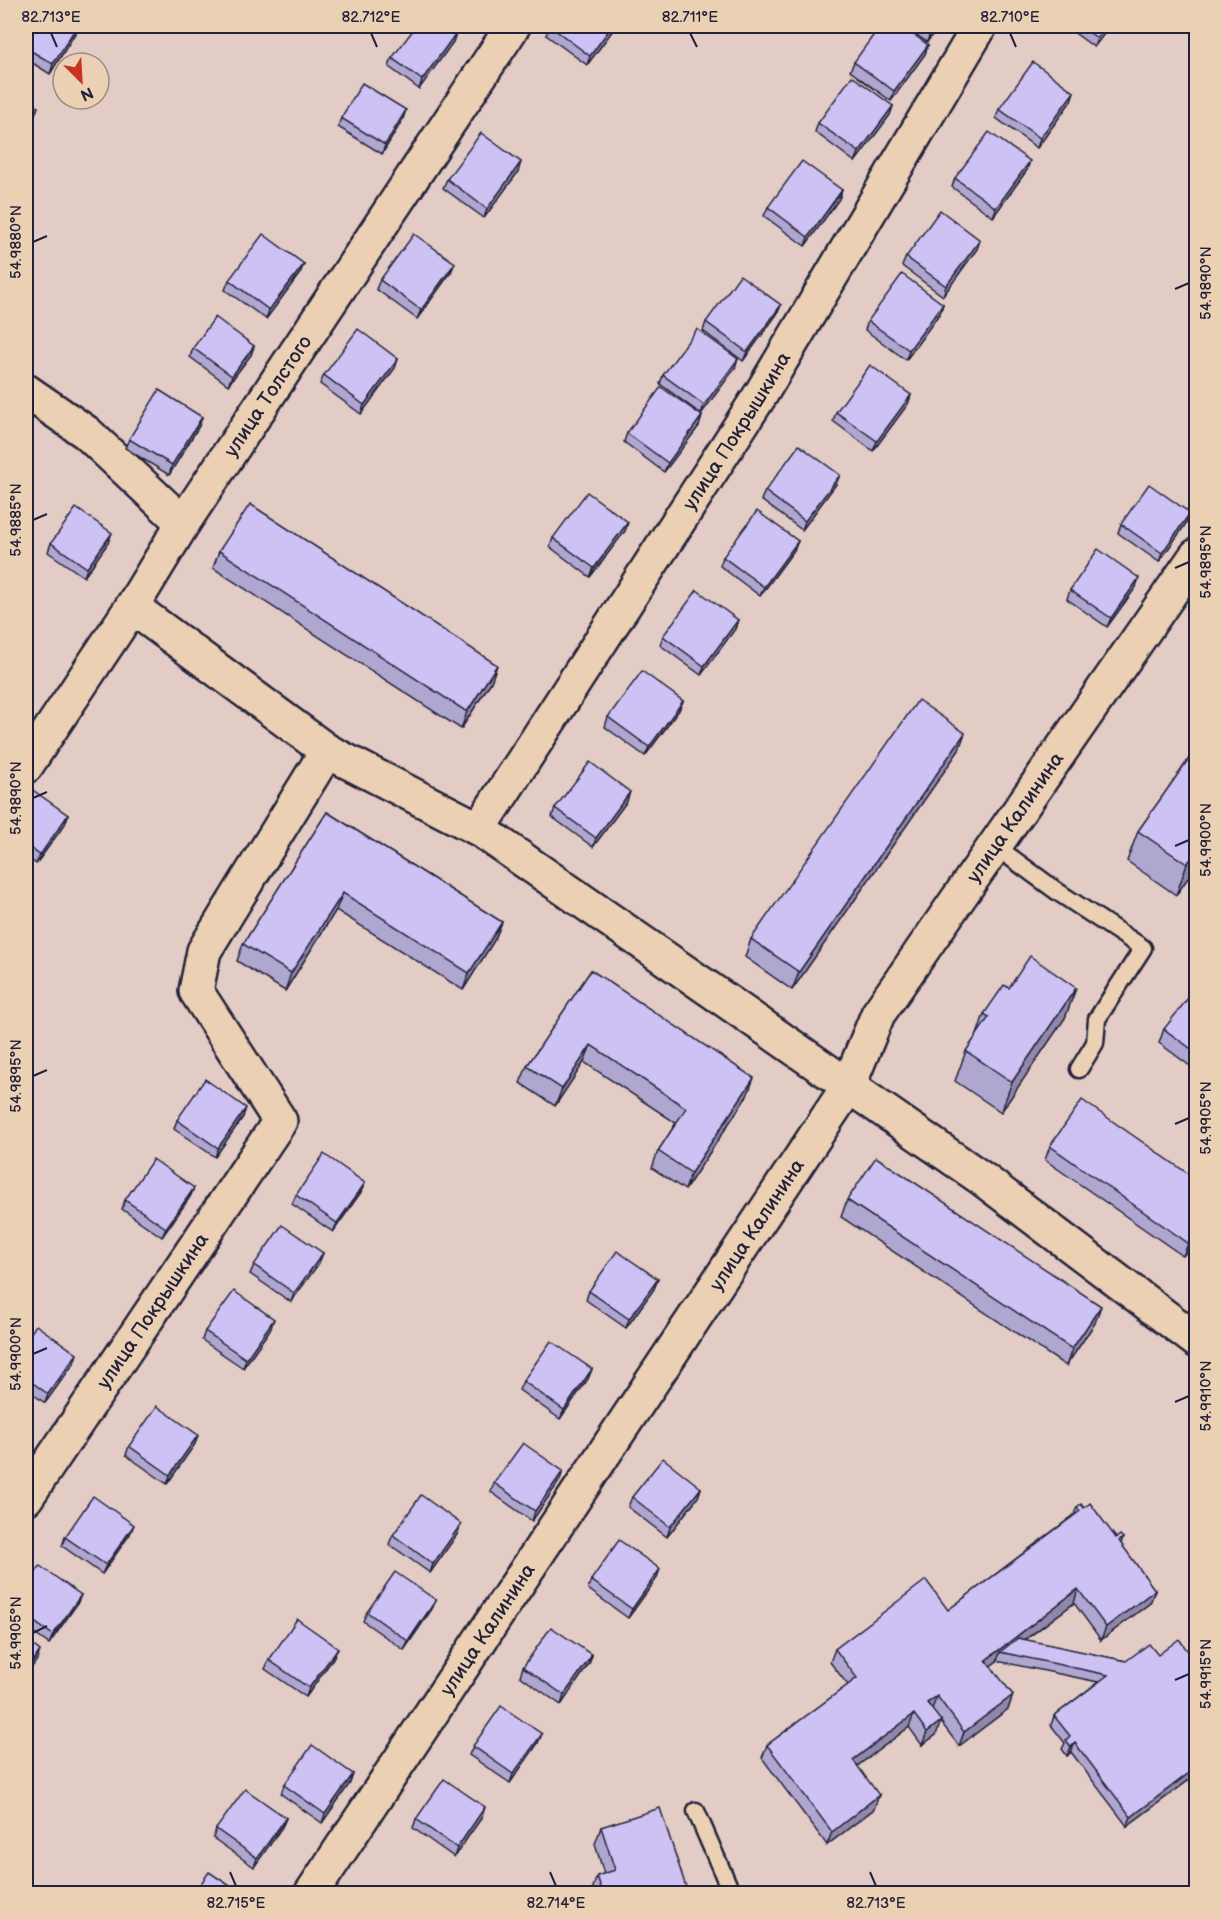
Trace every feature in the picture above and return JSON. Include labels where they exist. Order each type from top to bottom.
[{"type":"street","name":"улица Толстого","points":[[26,766],[132,607],[183,523],[513,26]]},
{"type":"street","name":"улица Покрышкина","points":[[479,829],[761,394],[980,26]]},
{"type":"street","points":[[26,391],[87,433],[183,523]]},
{"type":"street","name":"улица Калинина","points":[[311,1893],[849,1087],[878,1014],[1197,556]]},
{"type":"street","points":[[132,607],[327,751],[479,829],[984,1180],[1197,1340]]},
{"type":"street","name":"улица Покрышкина","points":[[26,1498],[280,1121],[196,991],[204,951],[327,751]]},
{"type":"lane","points":[[995,846],[1058,892],[1143,948],[1097,1019],[1095,1043],[1079,1069]]},
{"type":"lane","points":[[696,1811],[732,1893]]},
{"type":"building","points":[[30,26],[77,26],[61,51],[51,51],[51,63],[26,48],[26,32]]},
{"type":"building","points":[[416,26],[446,26],[456,33],[422,80],[392,58]]},
{"type":"building","points":[[550,26],[612,26],[590,56]]},
{"type":"building","points":[[880,26],[902,26],[928,45],[894,91],[854,62]]},
{"type":"building","points":[[920,26],[936,26],[930,33]]},
{"type":"building","points":[[1080,26],[1106,26],[1097,38]]},
{"type":"building","points":[[1033,62],[1074,92],[1040,138],[999,109]]},
{"type":"building","points":[[852,76],[893,106],[859,152],[818,123]]},
{"type":"building","points":[[362,83],[406,110],[385,145],[341,118]]},
{"type":"building","points":[[26,100],[38,107],[26,128]]},
{"type":"building","points":[[989,132],[1030,161],[996,208],[955,178]]},
{"type":"building","points":[[481,133],[521,162],[487,209],[447,179]]},
{"type":"building","points":[[802,161],[842,190],[808,237],[768,207]]},
{"type":"building","points":[[940,210],[980,240],[946,286],[906,257]]},
{"type":"building","points":[[263,234],[304,264],[269,310],[229,280]]},
{"type":"building","points":[[414,234],[455,263],[421,310],[380,280]]},
{"type":"building","points":[[902,274],[943,304],[909,350],[868,321]]},
{"type":"building","points":[[740,275],[781,305],[747,352],[706,322]]},
{"type":"building","points":[[215,317],[254,346],[232,376],[193,348]]},
{"type":"building","points":[[358,329],[398,359],[364,405],[324,375]]},
{"type":"building","points":[[697,329],[738,359],[704,405],[663,375]]},
{"type":"building","points":[[870,365],[911,395],[877,441],[836,412]]},
{"type":"building","points":[[661,387],[702,416],[668,463],[627,433]]},
{"type":"building","points":[[159,390],[202,417],[172,465],[129,439]]},
{"type":"building","points":[[799,445],[840,475],[805,521],[765,491]]},
{"type":"building","points":[[1149,484],[1190,513],[1162,553],[1121,524]]},
{"type":"building","points":[[587,492],[628,522],[594,568],[553,538]]},
{"type":"building","points":[[250,504],[497,665],[467,712],[219,551]]},
{"type":"building","points":[[76,508],[112,533],[87,568],[51,543]]},
{"type":"building","points":[[757,511],[798,541],[764,587],[723,557]]},
{"type":"building","points":[[1098,549],[1139,578],[1111,618],[1070,590]]},
{"type":"building","points":[[697,590],[738,620],[704,666],[663,636]]},
{"type":"building","points":[[642,671],[683,701],[649,747],[608,717]]},
{"type":"building","points":[[918,700],[965,733],[799,972],[751,939]]},
{"type":"building","points":[[1197,747],[1197,851],[1187,864],[1138,831]]},
{"type":"building","points":[[590,762],[630,792],[596,838],[555,808]]},
{"type":"building","points":[[27,786],[68,815],[40,855],[26,845]]},
{"type":"building","points":[[327,812],[502,922],[469,973],[343,893],[291,973],[243,944]]},
{"type":"building","points":[[1030,956],[1076,988],[1012,1082],[966,1051],[989,1017],[984,1014],[1004,985],[1009,988]]},
{"type":"building","points":[[591,970],[754,1078],[691,1173],[658,1151],[686,1108],[591,1045],[562,1089],[527,1066]]},
{"type":"building","points":[[1192,993],[1197,996],[1197,1053],[1164,1029]]},
{"type":"building","points":[[205,1079],[246,1108],[218,1148],[177,1120]]},
{"type":"building","points":[[1082,1100],[1197,1180],[1197,1231],[1188,1243],[1050,1146]]},
{"type":"building","points":[[324,1154],[365,1183],[337,1223],[296,1195]]},
{"type":"building","points":[[876,1157],[1101,1306],[1072,1349],[847,1200]]},
{"type":"building","points":[[153,1159],[194,1188],[166,1228],[125,1200]]},
{"type":"building","points":[[282,1225],[323,1253],[294,1293],[254,1265]]},
{"type":"building","points":[[617,1251],[658,1279],[629,1319],[589,1291]]},
{"type":"building","points":[[234,1291],[274,1319],[246,1359],[205,1331]]},
{"type":"building","points":[[36,1325],[77,1354],[48,1394],[26,1378],[26,1340]]},
{"type":"building","points":[[551,1341],[592,1369],[564,1410],[523,1381]]},
{"type":"building","points":[[157,1406],[198,1435],[170,1475],[129,1446]]},
{"type":"building","points":[[523,1443],[563,1471],[535,1511],[494,1483]]},
{"type":"building","points":[[663,1458],[701,1488],[670,1527],[632,1497]]},
{"type":"building","points":[[421,1495],[461,1524],[433,1564],[393,1535]]},
{"type":"building","points":[[93,1496],[134,1525],[106,1565],[65,1537]]},
{"type":"building","points":[[1090,1503],[1116,1538],[1120,1535],[1123,1538],[1119,1541],[1155,1590],[1106,1627],[1078,1589],[986,1660],[1013,1695],[964,1732],[937,1696],[927,1703],[941,1721],[927,1732],[914,1714],[853,1760],[879,1795],[832,1832],[767,1745],[857,1678],[835,1649],[926,1580],[948,1610],[1080,1511],[1077,1507],[1081,1504],[1084,1508]]},
{"type":"building","points":[[619,1540],[660,1569],[632,1609],[591,1580]]},
{"type":"building","points":[[40,1566],[81,1595],[53,1635],[26,1616],[26,1587]]},
{"type":"building","points":[[395,1572],[436,1600],[408,1641],[367,1612]]},
{"type":"building","points":[[297,1619],[338,1648],[309,1688],[269,1660]]},
{"type":"building","points":[[551,1627],[592,1655],[564,1695],[523,1667]]},
{"type":"building","points":[[1018,1638],[1126,1661],[1149,1644],[1158,1655],[1179,1639],[1187,1650],[1197,1643],[1197,1767],[1131,1817],[1075,1743],[1071,1747],[1066,1740],[1070,1736],[1054,1716],[1108,1675],[1000,1652]]},
{"type":"building","points":[[26,1640],[40,1651],[26,1672]]},
{"type":"building","points":[[501,1706],[542,1734],[513,1774],[473,1746]]},
{"type":"building","points":[[312,1745],[353,1774],[325,1814],[284,1785]]},
{"type":"building","points":[[444,1779],[485,1807],[457,1848],[416,1819]]},
{"type":"building","points":[[245,1789],[286,1818],[257,1858],[216,1829]]},
{"type":"building","points":[[660,1808],[688,1893],[603,1893],[597,1876],[615,1870],[601,1827]]},
{"type":"building","points":[[209,1872],[241,1893],[194,1893]]}]
